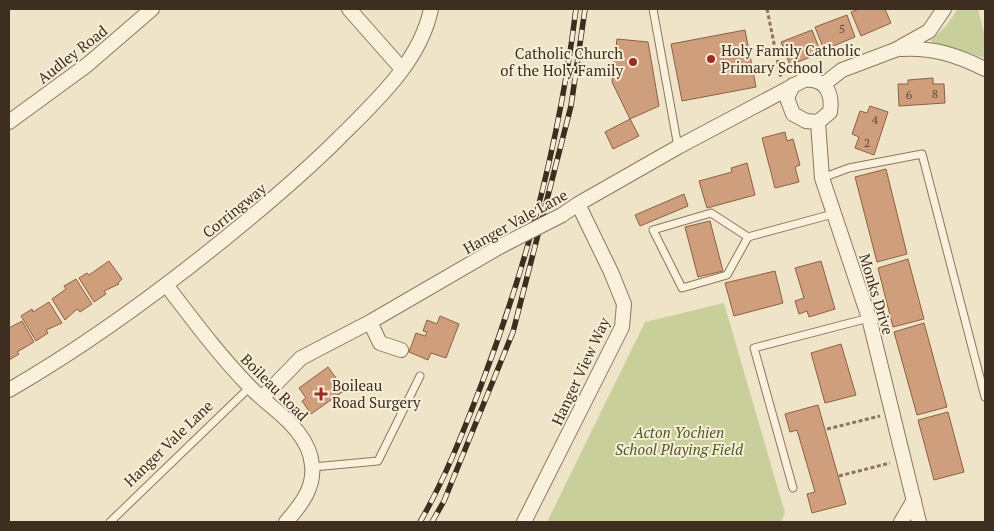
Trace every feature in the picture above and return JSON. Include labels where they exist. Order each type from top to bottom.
[{"type":"street","name":"Audley Road","points":[[9,122],[87,65],[152,9]]},
{"type":"street","points":[[349,9],[402,69]]},
{"type":"street","name":"Corringway","points":[[9,390],[68,356],[167,286],[302,175],[384,94],[402,69],[428,25],[431,9]]},
{"type":"street","points":[[824,84],[842,70],[895,50],[929,31],[944,9]]},
{"type":"street","points":[[895,50],[922,48],[959,55],[985,69]]},
{"type":"street","points":[[809,79],[816,80],[824,84],[832,98],[830,112],[818,122],[806,121],[792,114],[789,109],[788,91],[809,79]]},
{"type":"street","name":"Hanger Vale Lane","points":[[262,398],[301,358],[370,322],[501,246],[562,215],[678,147],[788,91]]},
{"type":"street","name":"Monks Drive","points":[[818,122],[822,178],[869,318],[905,458],[919,522]]},
{"type":"street","name":"Hanger View Way","points":[[524,522],[622,327],[624,304],[612,272],[578,204]]},
{"type":"street","name":"Boileau Road","points":[[167,286],[212,344],[250,387],[296,429],[305,442],[312,467],[311,485],[302,504],[286,522]]},
{"type":"street","points":[[370,322],[380,343],[401,350]]},
{"type":"street","points":[[901,522],[914,500]]},
{"type":"lane","points":[[653,9],[678,147]]},
{"type":"lane","points":[[822,178],[849,168],[922,154],[985,397]]},
{"type":"lane","points":[[748,236],[727,275],[682,288],[653,230],[711,213],[748,236],[834,214]]},
{"type":"lane","points":[[793,488],[754,348],[869,318]]},
{"type":"lane","points":[[312,467],[378,461],[420,376]]},
{"type":"lane","name":"Hanger Vale Lane","points":[[110,522],[250,387]]},
{"type":"path","points":[[767,9],[788,91]]},
{"type":"path","points":[[826,429],[892,412]]},
{"type":"path","points":[[840,476],[905,458]]},
{"type":"green space","points":[[958,9],[978,9],[985,37],[985,58],[951,47],[932,44],[931,40],[945,27]]},
{"type":"green space","name":"Acton Yochien School Playing Field","points":[[724,303],[785,513],[781,522],[547,522],[645,322]]},
{"type":"building","points":[[859,9],[885,9],[891,23],[861,36],[851,12]]},
{"type":"building","points":[[847,15],[855,37],[824,50],[815,27]]},
{"type":"building","points":[[745,30],[756,87],[682,101],[671,44]]},
{"type":"building","points":[[812,30],[821,53],[790,65],[781,42]]},
{"type":"building","name":"Catholic Church of the Holy Family","points":[[617,39],[648,42],[659,106],[630,119],[612,82]]},
{"type":"building","points":[[933,78],[933,84],[944,84],[945,103],[899,106],[898,84],[908,84],[908,80]]},
{"type":"building","points":[[870,106],[888,112],[874,155],[855,148],[859,137],[852,134],[860,111],[867,113]]},
{"type":"building","points":[[630,119],[639,136],[613,149],[605,132]]},
{"type":"building","points":[[785,132],[787,141],[793,139],[800,165],[795,167],[799,182],[775,188],[762,138]]},
{"type":"building","points":[[747,163],[755,195],[707,208],[699,181],[732,172],[731,168]]},
{"type":"building","points":[[886,169],[907,254],[877,262],[855,177]]},
{"type":"building","points":[[684,194],[688,206],[640,226],[635,215]]},
{"type":"building","points":[[710,221],[723,271],[698,277],[685,227]]},
{"type":"building","points":[[908,259],[924,319],[893,327],[878,268]]},
{"type":"building","points":[[109,261],[122,279],[119,284],[104,291],[106,294],[94,302],[79,278],[87,273],[89,275]]},
{"type":"building","points":[[821,261],[835,309],[809,317],[807,311],[799,314],[795,301],[804,298],[795,268]]},
{"type":"building","points":[[775,271],[783,303],[734,316],[725,283]]},
{"type":"building","points":[[76,279],[92,304],[80,312],[77,309],[65,320],[52,299],[66,289],[64,286]]},
{"type":"building","points":[[49,302],[62,323],[46,330],[48,333],[36,341],[21,316],[32,309],[33,312]]},
{"type":"building","points":[[440,316],[459,324],[446,358],[431,353],[428,360],[409,352],[416,333],[425,336],[427,332],[423,331],[427,320],[437,324]]},
{"type":"building","points":[[22,321],[34,342],[17,352],[19,354],[9,360],[9,328]]},
{"type":"building","points":[[924,323],[947,407],[917,415],[894,332]]},
{"type":"building","points":[[841,344],[856,395],[825,403],[811,353]]},
{"type":"building","name":"Boileau Road Surgery","points":[[328,367],[345,390],[311,414],[302,401],[306,398],[299,388]]},
{"type":"building","points":[[818,405],[846,504],[812,513],[807,494],[815,492],[797,430],[790,432],[785,414]]},
{"type":"building","points":[[948,412],[964,472],[934,480],[918,420]]},
{"type":"railway","points":[[420,522],[446,472],[482,383],[528,246],[561,105],[576,9]]},
{"type":"railway","points":[[432,522],[444,501],[513,332],[571,106],[585,9]]},
{"type":"place","name":"Holy Family Catholic Primary School","points":[[711,59]]},
{"type":"place","name":"Catholic Church of the Holy Family","points":[[633,62]]},
{"type":"place","name":"Boileau Road Surgery","points":[[321,394]]}]
